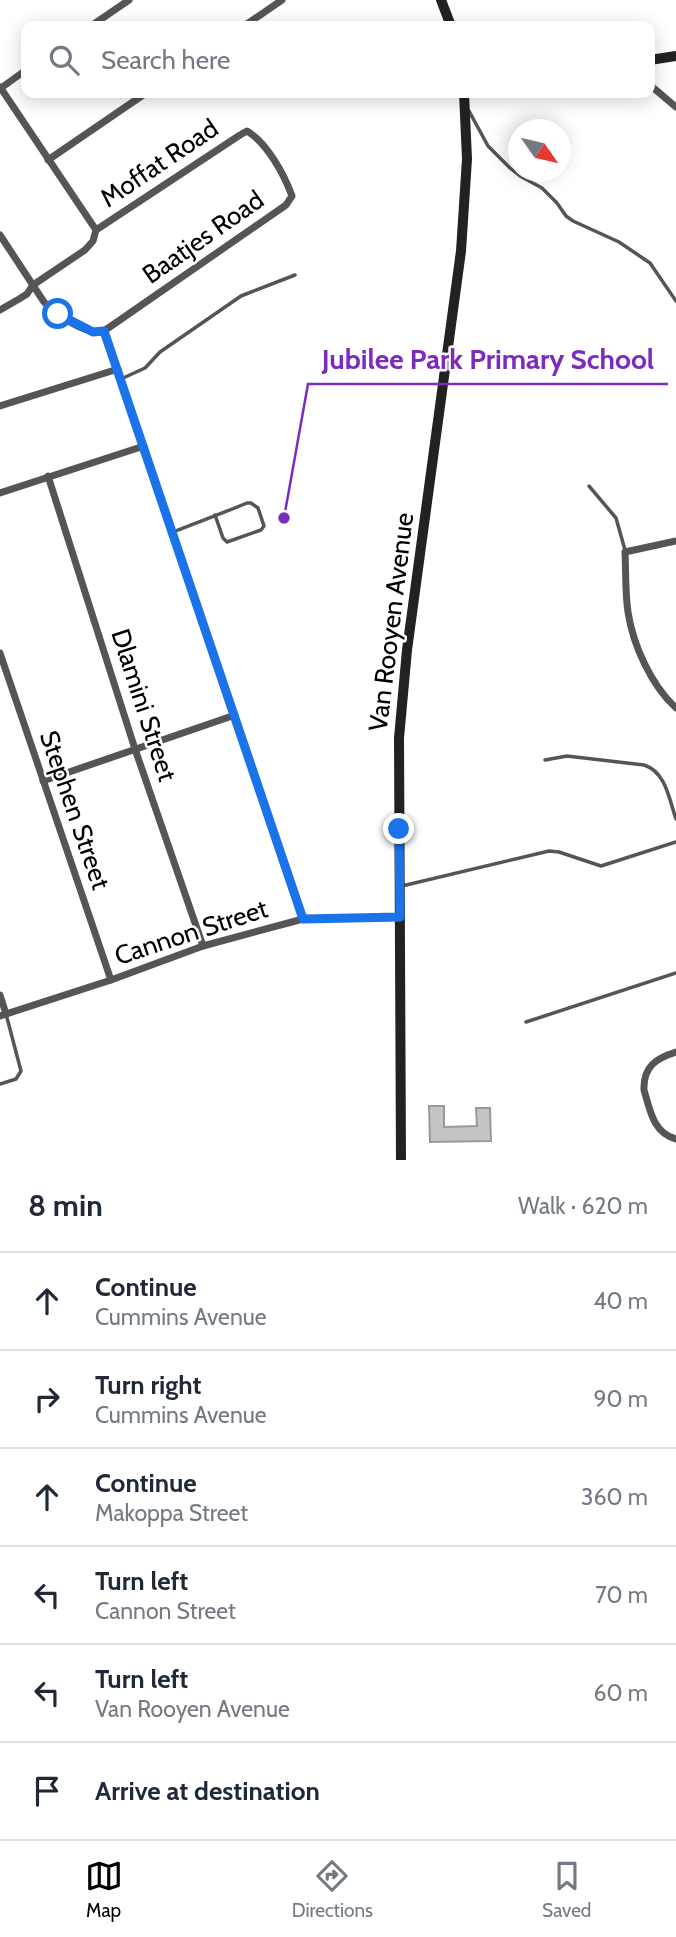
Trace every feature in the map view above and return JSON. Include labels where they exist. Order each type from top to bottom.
[{"type":"street","points":[[98,21],[129,0]]},
{"type":"street","points":[[251,21],[282,0]]},
{"type":"street","points":[[441,0],[450,21]]},
{"type":"street","points":[[655,59],[676,56]]},
{"type":"street","points":[[21,73],[0,87],[96,230]]},
{"type":"street","points":[[655,89],[676,107]]},
{"type":"street","points":[[48,160],[139,98]]},
{"type":"street","name":"Van Rooyen Avenue","points":[[401,1160],[399,738],[417,574],[461,251],[467,159],[464,98]]},
{"type":"street","name":"Moffat Road","points":[[0,310],[85,250],[93,241],[96,230],[247,131]]},
{"type":"street","name":"Baatjes Road","points":[[104,331],[286,205],[292,196],[289,188],[265,146],[247,131]]},
{"type":"street","points":[[0,235],[44,302],[58,314],[93,332],[104,331],[303,919]]},
{"type":"street","points":[[0,406],[118,369]]},
{"type":"street","points":[[0,493],[144,446]]},
{"type":"street","name":"Dlamini Street","points":[[48,476],[135,749],[203,946]]},
{"type":"street","points":[[676,541],[625,552],[628,610],[638,645],[649,673],[676,708]]},
{"type":"street","name":"Stephen Street","points":[[0,653],[4,680],[43,781],[111,980]]},
{"type":"street","points":[[43,781],[235,715]]},
{"type":"street","name":"Cannon Street","points":[[3,1015],[111,980],[203,946],[303,919],[400,917]]},
{"type":"street","points":[[0,995],[3,1015]]},
{"type":"street","points":[[676,1052],[651,1065],[643,1084],[654,1124],[666,1135],[676,1139]]},
{"type":"lane","points":[[464,98],[488,146],[510,168],[542,188],[573,221],[619,242],[650,263],[676,301]]},
{"type":"lane","points":[[121,379],[145,368],[160,352],[241,296],[295,275]]},
{"type":"lane","points":[[589,486],[616,518],[625,552]]},
{"type":"lane","points":[[173,532],[215,515],[251,503],[258,508],[264,527],[225,542],[215,515]]},
{"type":"lane","points":[[545,760],[568,756],[651,767],[662,778],[676,819]]},
{"type":"lane","points":[[400,887],[549,851],[601,866],[676,842]]},
{"type":"lane","points":[[526,1022],[676,973]]},
{"type":"lane","points":[[0,1084],[16,1079],[21,1071],[3,1015]]},
{"type":"building","points":[[429,1106],[444,1106],[444,1127],[477,1126],[476,1108],[490,1108],[491,1141],[430,1142]]},
{"type":"place","name":"Jubilee Park Primary School","points":[[284,518]]},
{"type":"route","points":[[58,314],[93,332],[104,331],[303,919],[400,917],[399,829]]}]
